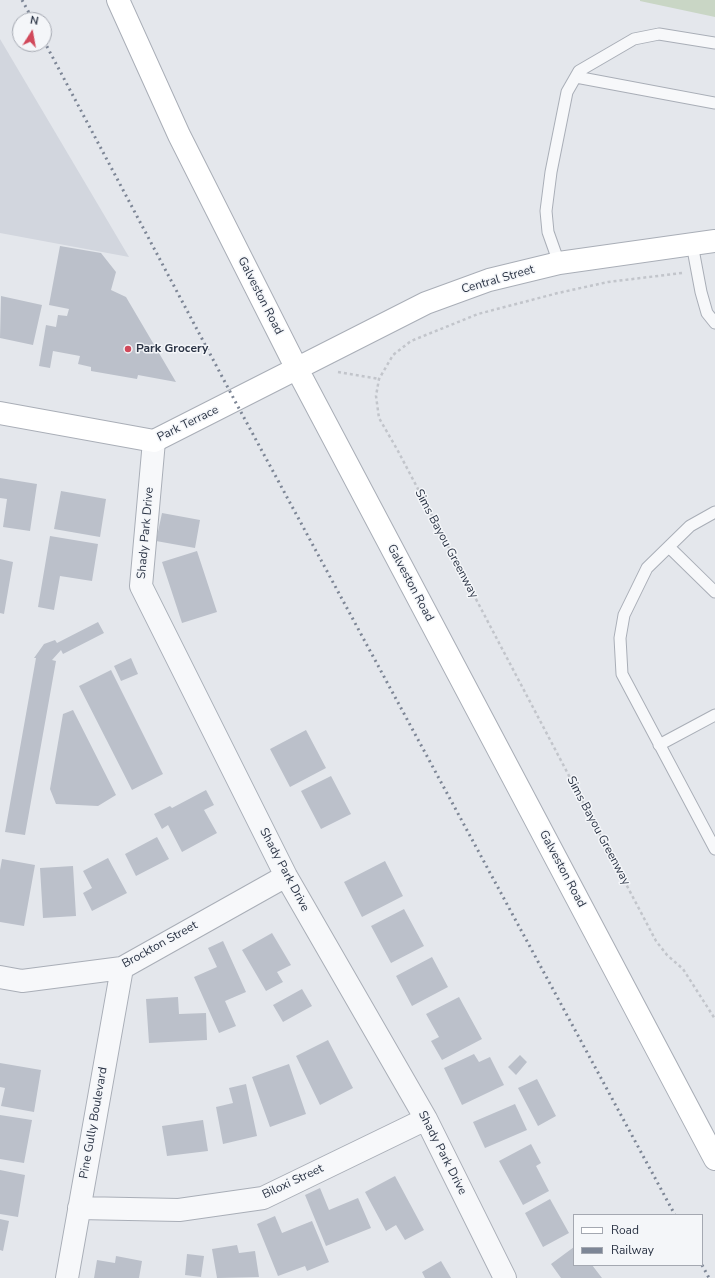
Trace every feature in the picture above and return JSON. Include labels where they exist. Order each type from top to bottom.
[{"type":"main road","name":"Galveston Road","points":[[118,0],[179,135],[297,369],[715,1159]]},
{"type":"main road","name":"Central Street","points":[[297,369],[426,303],[489,280],[559,263],[715,241]]},
{"type":"main road","name":"Park Terrace","points":[[0,413],[154,441],[297,369]]},
{"type":"street","name":"Shady Park Drive","points":[[154,441],[140,586],[286,876],[426,1119],[505,1278]]},
{"type":"street","name":"Brockton Street","points":[[0,977],[22,982],[122,968],[286,876]]},
{"type":"street","name":"Pine Gully Boulevard","points":[[67,1278],[122,968]]},
{"type":"street","name":"Biloxi Street","points":[[79,1208],[179,1210],[263,1198],[426,1119]]},
{"type":"lane","points":[[559,263],[548,232],[546,211],[551,172],[567,92],[579,71],[634,39],[659,34],[715,44]]},
{"type":"lane","points":[[576,77],[715,103]]},
{"type":"lane","points":[[692,244],[701,292],[707,312],[715,323]]},
{"type":"lane","points":[[715,512],[690,526],[647,568],[632,595],[624,615],[620,638],[622,674],[715,850]]},
{"type":"lane","points":[[669,547],[715,592]]},
{"type":"lane","points":[[659,745],[715,715]]},
{"type":"path","name":"Sims Bayou Greenway","points":[[697,271],[608,282],[558,293],[472,317],[411,341],[393,355],[379,379],[376,396],[379,418],[398,451],[656,941],[667,955],[684,969],[715,1019]]},
{"type":"shaded area","points":[[0,39],[129,257],[0,233]]},
{"type":"green space","points":[[715,0],[715,17],[640,1]]},
{"type":"building","points":[[60,246],[101,253],[116,272],[111,290],[126,297],[176,382],[138,375],[137,379],[91,371],[91,367],[78,364],[80,356],[53,351],[50,368],[39,366],[46,325],[56,327],[58,315],[67,316],[69,309],[49,305]]},
{"type":"building","points":[[1,296],[42,305],[33,345],[0,338]]},
{"type":"building","points":[[0,478],[37,484],[30,531],[3,527],[7,499],[0,498]]},
{"type":"building","points":[[61,491],[106,499],[100,537],[54,529]]},
{"type":"building","points":[[162,513],[200,520],[195,548],[156,541]]},
{"type":"building","points":[[50,536],[98,544],[92,581],[60,576],[54,610],[38,607]]},
{"type":"building","points":[[197,551],[217,612],[182,623],[162,562]]},
{"type":"building","points":[[0,559],[13,562],[4,614],[0,613]]},
{"type":"building","points":[[98,622],[104,633],[63,654],[61,650],[52,660],[56,661],[25,835],[5,832],[36,658],[34,658],[44,644],[55,640],[57,643]]},
{"type":"building","points":[[131,658],[138,674],[121,681],[114,666]]},
{"type":"building","points":[[111,670],[163,774],[132,790],[79,686]]},
{"type":"building","points":[[73,710],[116,795],[98,806],[56,804],[50,789],[63,714]]},
{"type":"building","points":[[306,730],[326,768],[290,787],[270,749]]},
{"type":"building","points":[[331,776],[351,814],[321,829],[301,791]]},
{"type":"building","points":[[206,790],[214,805],[204,810],[217,833],[182,852],[168,825],[162,829],[154,814],[170,806],[172,808]]},
{"type":"building","points":[[157,837],[169,859],[136,876],[125,854]]},
{"type":"building","points":[[108,858],[127,893],[92,911],[83,893],[92,888],[83,871]]},
{"type":"building","points":[[2,859],[35,865],[24,926],[0,922],[0,870]]},
{"type":"building","points":[[385,861],[403,896],[362,917],[344,882]]},
{"type":"building","points":[[73,866],[76,916],[43,918],[40,868]]},
{"type":"building","points":[[404,909],[424,946],[391,963],[371,926]]},
{"type":"building","points":[[272,933],[291,965],[277,972],[283,982],[266,991],[242,950]]},
{"type":"building","points":[[223,941],[246,992],[225,1001],[236,1026],[219,1033],[194,977],[217,967],[208,948]]},
{"type":"building","points":[[432,957],[448,987],[412,1006],[396,976]]},
{"type":"building","points":[[302,989],[312,1006],[283,1022],[273,1005]]},
{"type":"building","points":[[178,997],[179,1014],[206,1013],[207,1040],[149,1043],[146,999]]},
{"type":"building","points":[[459,997],[482,1039],[442,1060],[431,1041],[439,1037],[426,1014]]},
{"type":"building","points":[[328,1040],[353,1088],[320,1105],[296,1056]]},
{"type":"building","points":[[474,1054],[479,1062],[490,1057],[504,1085],[462,1105],[444,1068]]},
{"type":"building","points":[[520,1055],[527,1062],[516,1075],[508,1067]]},
{"type":"building","points":[[0,1063],[41,1070],[34,1112],[1,1106],[5,1088],[0,1087]]},
{"type":"building","points":[[289,1064],[306,1114],[270,1127],[252,1077]]},
{"type":"building","points":[[537,1079],[556,1116],[538,1126],[518,1088]]},
{"type":"building","points":[[246,1084],[257,1136],[223,1144],[216,1107],[233,1103],[229,1088]]},
{"type":"building","points":[[515,1104],[527,1130],[485,1148],[473,1122]]},
{"type":"building","points":[[0,1115],[32,1120],[24,1163],[0,1159]]},
{"type":"building","points":[[203,1120],[208,1151],[167,1156],[162,1126]]},
{"type":"building","points":[[531,1144],[541,1163],[536,1166],[549,1191],[523,1205],[499,1161]]},
{"type":"building","points":[[0,1170],[25,1175],[18,1217],[0,1214]]},
{"type":"building","points":[[395,1176],[424,1230],[405,1240],[396,1225],[386,1231],[365,1192]]},
{"type":"building","points":[[320,1188],[329,1210],[358,1198],[371,1228],[326,1246],[305,1195]]},
{"type":"building","points":[[550,1199],[569,1233],[543,1247],[525,1213]]},
{"type":"building","points":[[275,1216],[282,1233],[312,1221],[329,1262],[307,1271],[305,1266],[278,1276],[257,1224]]},
{"type":"building","points":[[0,1219],[9,1221],[3,1251],[0,1250]]},
{"type":"building","points":[[237,1245],[239,1253],[255,1251],[259,1277],[217,1278],[212,1249]]},
{"type":"building","points":[[573,1248],[573,1266],[593,1266],[602,1278],[561,1278],[551,1264]]},
{"type":"building","points":[[187,1254],[204,1256],[201,1277],[185,1275]]},
{"type":"building","points":[[116,1256],[142,1261],[139,1278],[94,1278],[97,1260],[115,1263]]},
{"type":"building","points":[[441,1261],[451,1278],[425,1278],[422,1272]]},
{"type":"railway","points":[[22,0],[29,12]]},
{"type":"railway","points":[[50,52],[235,401],[674,1214]]},
{"type":"railway","points":[[703,1266],[709,1278]]},
{"type":"place","name":"Park Grocery","points":[[128,349]]}]
